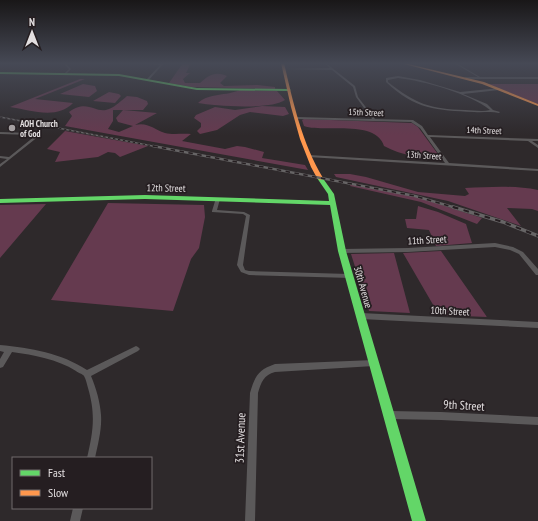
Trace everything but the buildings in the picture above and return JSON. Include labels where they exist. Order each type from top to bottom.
[{"type":"street","points":[[188,87],[197,89],[289,90]]},
{"type":"street","points":[[354,87],[357,97],[374,119]]},
{"type":"street","points":[[395,87],[426,107],[445,111],[491,110],[499,112]]},
{"type":"street","points":[[440,87],[462,94],[491,108],[491,110]]},
{"type":"street","points":[[462,94],[500,88],[538,105]]},
{"type":"street","name":"30th Avenue","points":[[289,90],[309,156],[315,171],[327,187],[332,203],[342,251],[419,521]]},
{"type":"street","name":"15th Street","points":[[297,118],[412,121],[421,127],[429,136],[448,165]]},
{"type":"street","points":[[0,133],[37,136],[0,166]]},
{"type":"street","name":"14th Street","points":[[429,136],[538,140]]},
{"type":"street","points":[[528,139],[538,148]]},
{"type":"street","name":"13th Street","points":[[309,156],[538,170]]},
{"type":"street","points":[[0,157],[10,158]]},
{"type":"street","name":"12th Street","points":[[0,201],[145,197],[332,203]]},
{"type":"street","points":[[218,199],[214,211],[244,212],[248,215],[240,265],[243,271],[249,273],[349,276]]},
{"type":"street","name":"11th Street","points":[[342,251],[408,250],[486,245],[511,248],[521,253],[538,273]]},
{"type":"street","name":"10th Street","points":[[361,316],[538,325]]},
{"type":"street","points":[[0,348],[50,355],[66,360],[87,374],[97,403],[98,430],[91,457]]},
{"type":"street","points":[[0,365],[10,349]]},
{"type":"street","points":[[87,374],[136,349]]},
{"type":"street","name":"31st Avenue","points":[[250,521],[254,393],[257,380],[265,371],[275,368],[374,363]]},
{"type":"street","name":"9th Street","points":[[390,415],[538,421]]},
{"type":"street","points":[[75,521],[78,509]]},
{"type":"shaded area","points":[[59,87],[64,87],[35,99],[73,103],[67,108],[51,113],[35,112],[10,107]]},
{"type":"shaded area","points":[[75,87],[96,87],[97,91],[89,97],[60,94]]},
{"type":"shaded area","points":[[205,87],[275,87],[275,89]]},
{"type":"shaded area","points":[[496,87],[538,87],[538,104]]},
{"type":"shaded area","points":[[240,90],[277,91],[285,100],[278,103],[256,106],[229,106],[198,103],[212,96]]},
{"type":"shaded area","points":[[109,92],[119,94],[121,96],[115,103],[93,101]]},
{"type":"shaded area","points":[[127,96],[137,97],[147,101],[148,104],[143,110],[123,110],[157,113],[135,125],[147,125],[168,134],[191,134],[182,141],[225,149],[237,146],[245,147],[264,152],[262,158],[305,165],[308,170],[65,126],[72,116],[69,112],[76,108],[87,106],[100,110],[109,109],[114,107]],"holes":[[[113,110],[123,110],[116,118],[118,122],[133,126],[119,132],[108,129],[113,121]]]},
{"type":"shaded area","points":[[262,106],[285,107],[289,114],[283,116],[250,112],[240,115],[217,130],[200,134],[197,131],[201,127],[201,123],[194,118],[196,115],[215,107],[235,110]]},
{"type":"shaded area","points":[[302,120],[412,123],[418,127],[440,157],[404,154],[384,146],[379,138],[371,132],[348,128],[313,128],[304,126]]},
{"type":"shaded area","points":[[65,131],[148,146],[120,157],[115,153],[108,152],[98,157],[55,162],[60,152],[47,149]]},
{"type":"shaded area","points":[[334,174],[350,174],[366,177],[418,192],[465,196],[469,194],[465,188],[529,188],[538,190],[538,211],[532,209],[507,208],[521,226],[448,201],[336,177]]},
{"type":"shaded area","points":[[351,184],[417,197],[482,218],[477,224],[421,202],[350,186]]},
{"type":"shaded area","points":[[108,203],[204,205],[205,217],[199,248],[191,259],[173,311],[51,300]]},
{"type":"shaded area","points":[[46,204],[0,258],[0,205]]},
{"type":"shaded area","points":[[418,206],[438,212],[466,224],[472,243],[436,246],[429,230],[407,228],[405,219],[416,219]]},
{"type":"shaded area","points":[[441,251],[487,317],[439,315],[403,253]]},
{"type":"shaded area","points":[[394,253],[410,313],[369,311],[351,254]]},
{"type":"railway","points":[[0,117],[158,147]]},
{"type":"railway","points":[[153,146],[415,196],[456,208]]},
{"type":"railway","points":[[453,207],[503,222],[538,236]]},
{"type":"traffic: fast","points":[[188,87],[197,89],[289,90]]},
{"type":"traffic: fast","points":[[320,178],[331,194],[342,251],[419,521]]},
{"type":"traffic: fast","points":[[0,201],[145,197],[333,203]]},
{"type":"traffic: slow","points":[[288,87],[302,139],[320,178]]},
{"type":"traffic: slow","points":[[494,87],[538,105]]},
{"type":"place","name":"AOH Church of God","points":[[12,128]]}]
